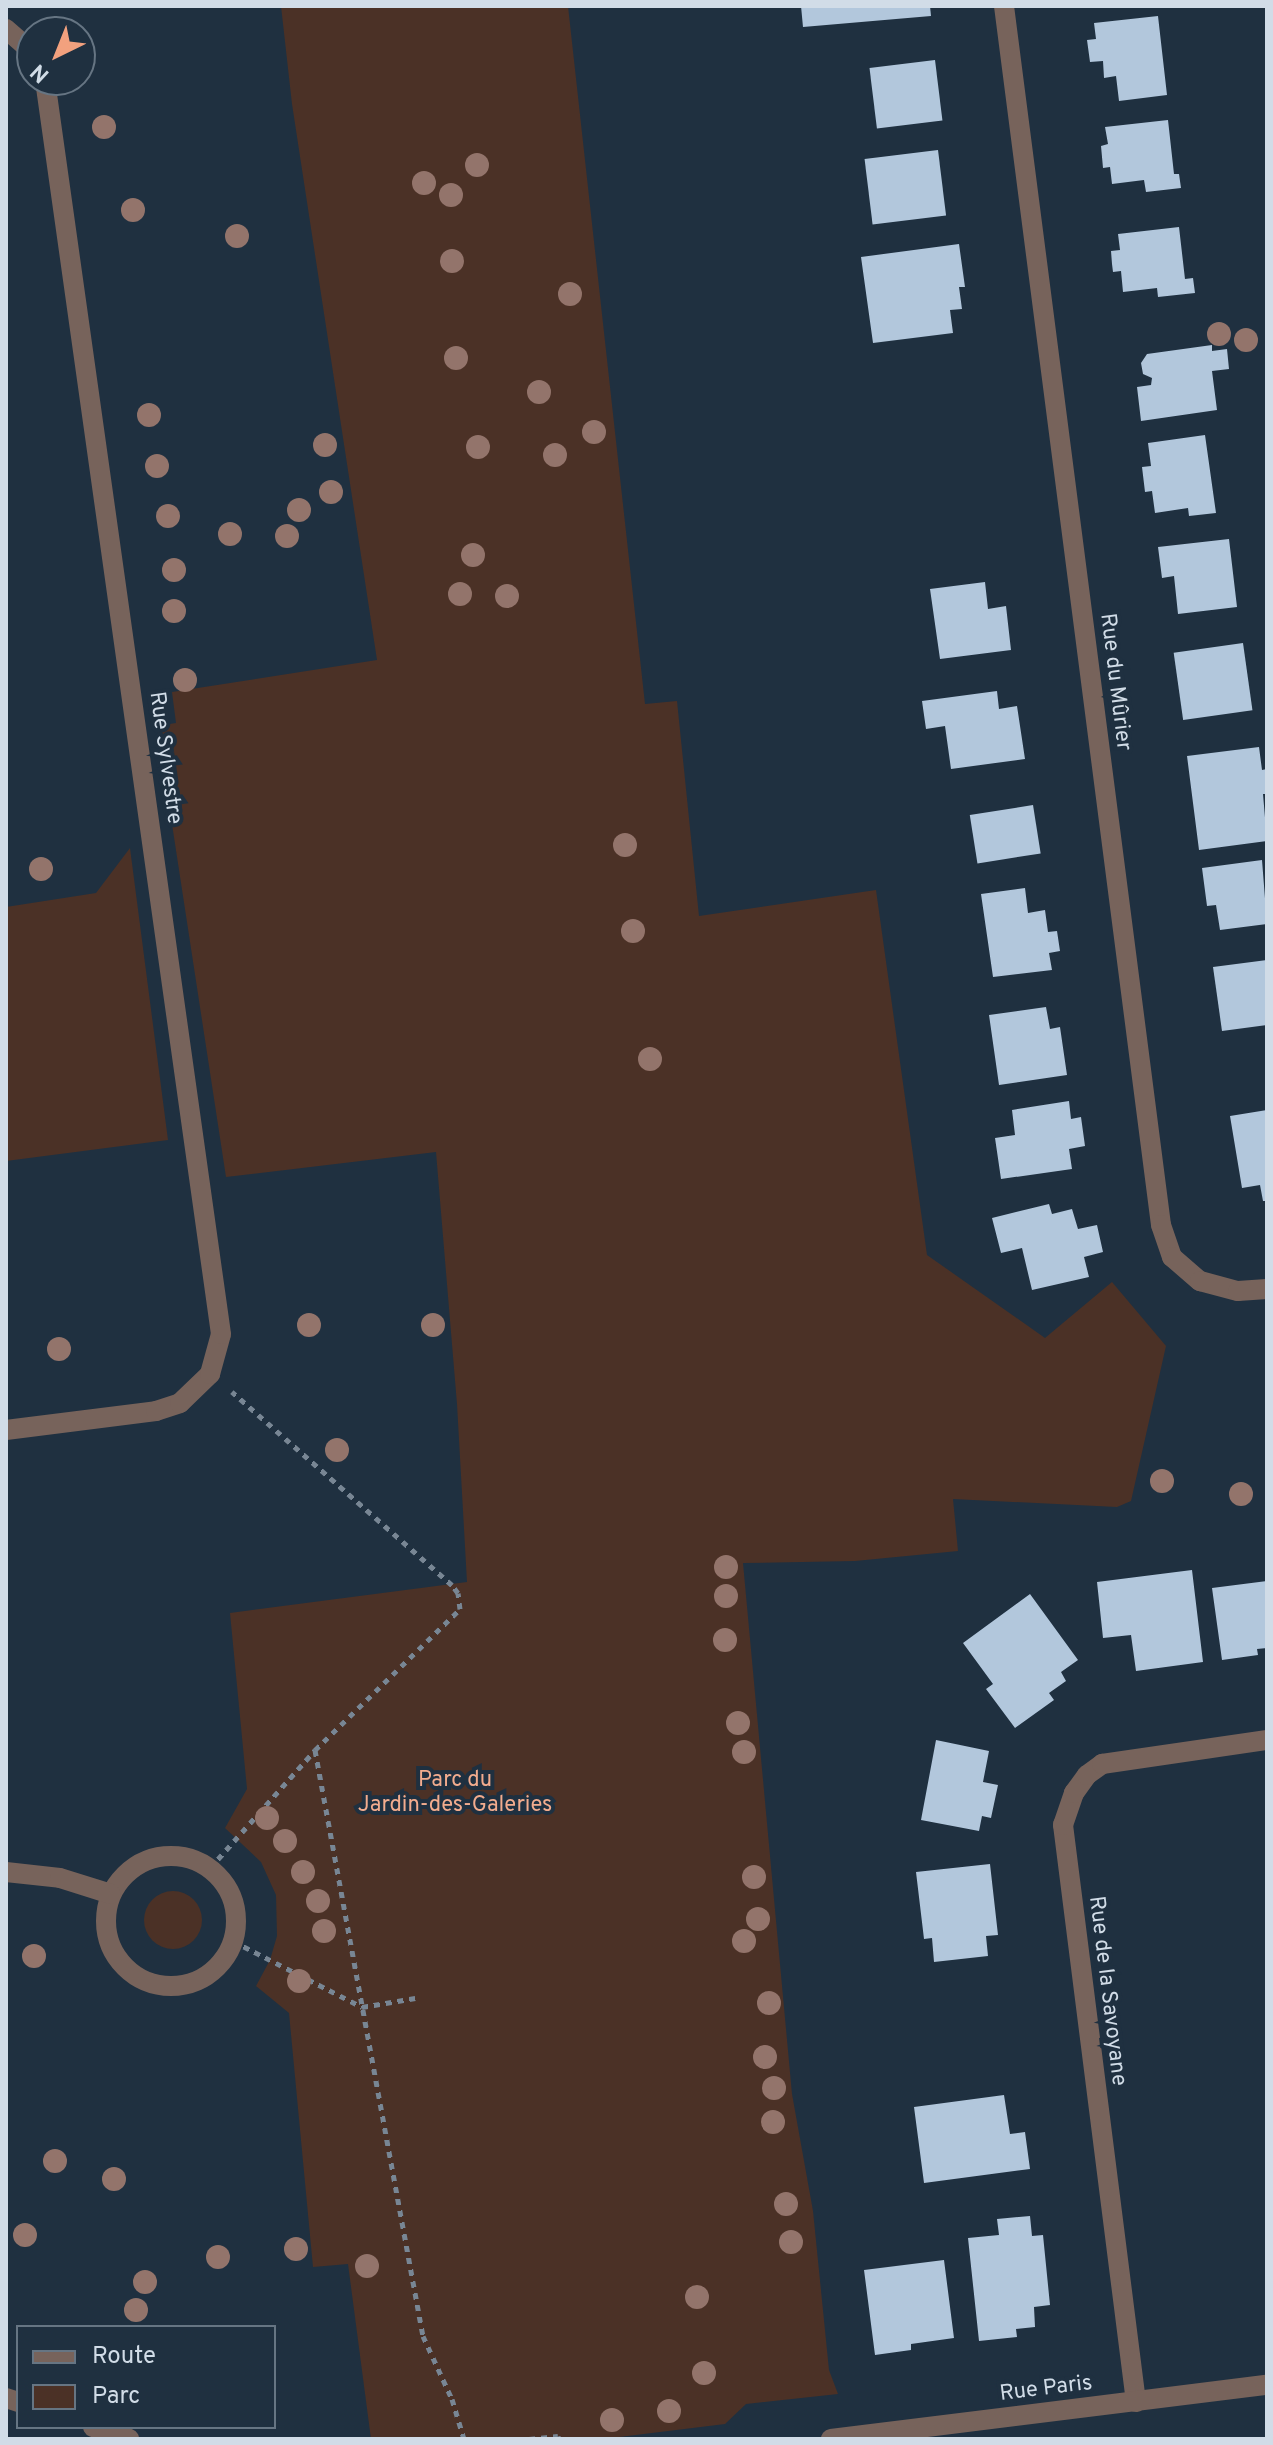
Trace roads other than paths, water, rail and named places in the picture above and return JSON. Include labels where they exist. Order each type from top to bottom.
[{"type":"street","name":"Rue du Mûrier","points":[[1004,6],[1161,1225],[1172,1257],[1200,1281],[1238,1291],[1267,1289]]},
{"type":"street","name":"Rue Sylvestre","points":[[6,1430],[156,1411],[180,1403],[197,1390],[210,1374],[221,1334],[47,96]]},
{"type":"street","name":"Rue de la Savoyane","points":[[1136,2402],[1063,1825],[1074,1793],[1087,1775],[1102,1764],[1267,1740]]},
{"type":"street","points":[[173,1855],[210,1868],[226,1884],[235,1905],[233,1941],[217,1968],[199,1981],[177,1987],[154,1985],[126,1967],[107,1938],[105,1916],[111,1894],[121,1877],[154,1857],[173,1855]]},
{"type":"street","points":[[6,1872],[60,1878],[111,1894]]},
{"type":"street","name":"Rue Paris","points":[[831,2439],[1267,2385]]},
{"type":"street","points":[[99,2429],[129,2439]]},
{"type":"park label","name":"Parc du Jardin-des-Galeries","points":[[455,1792]]}]
